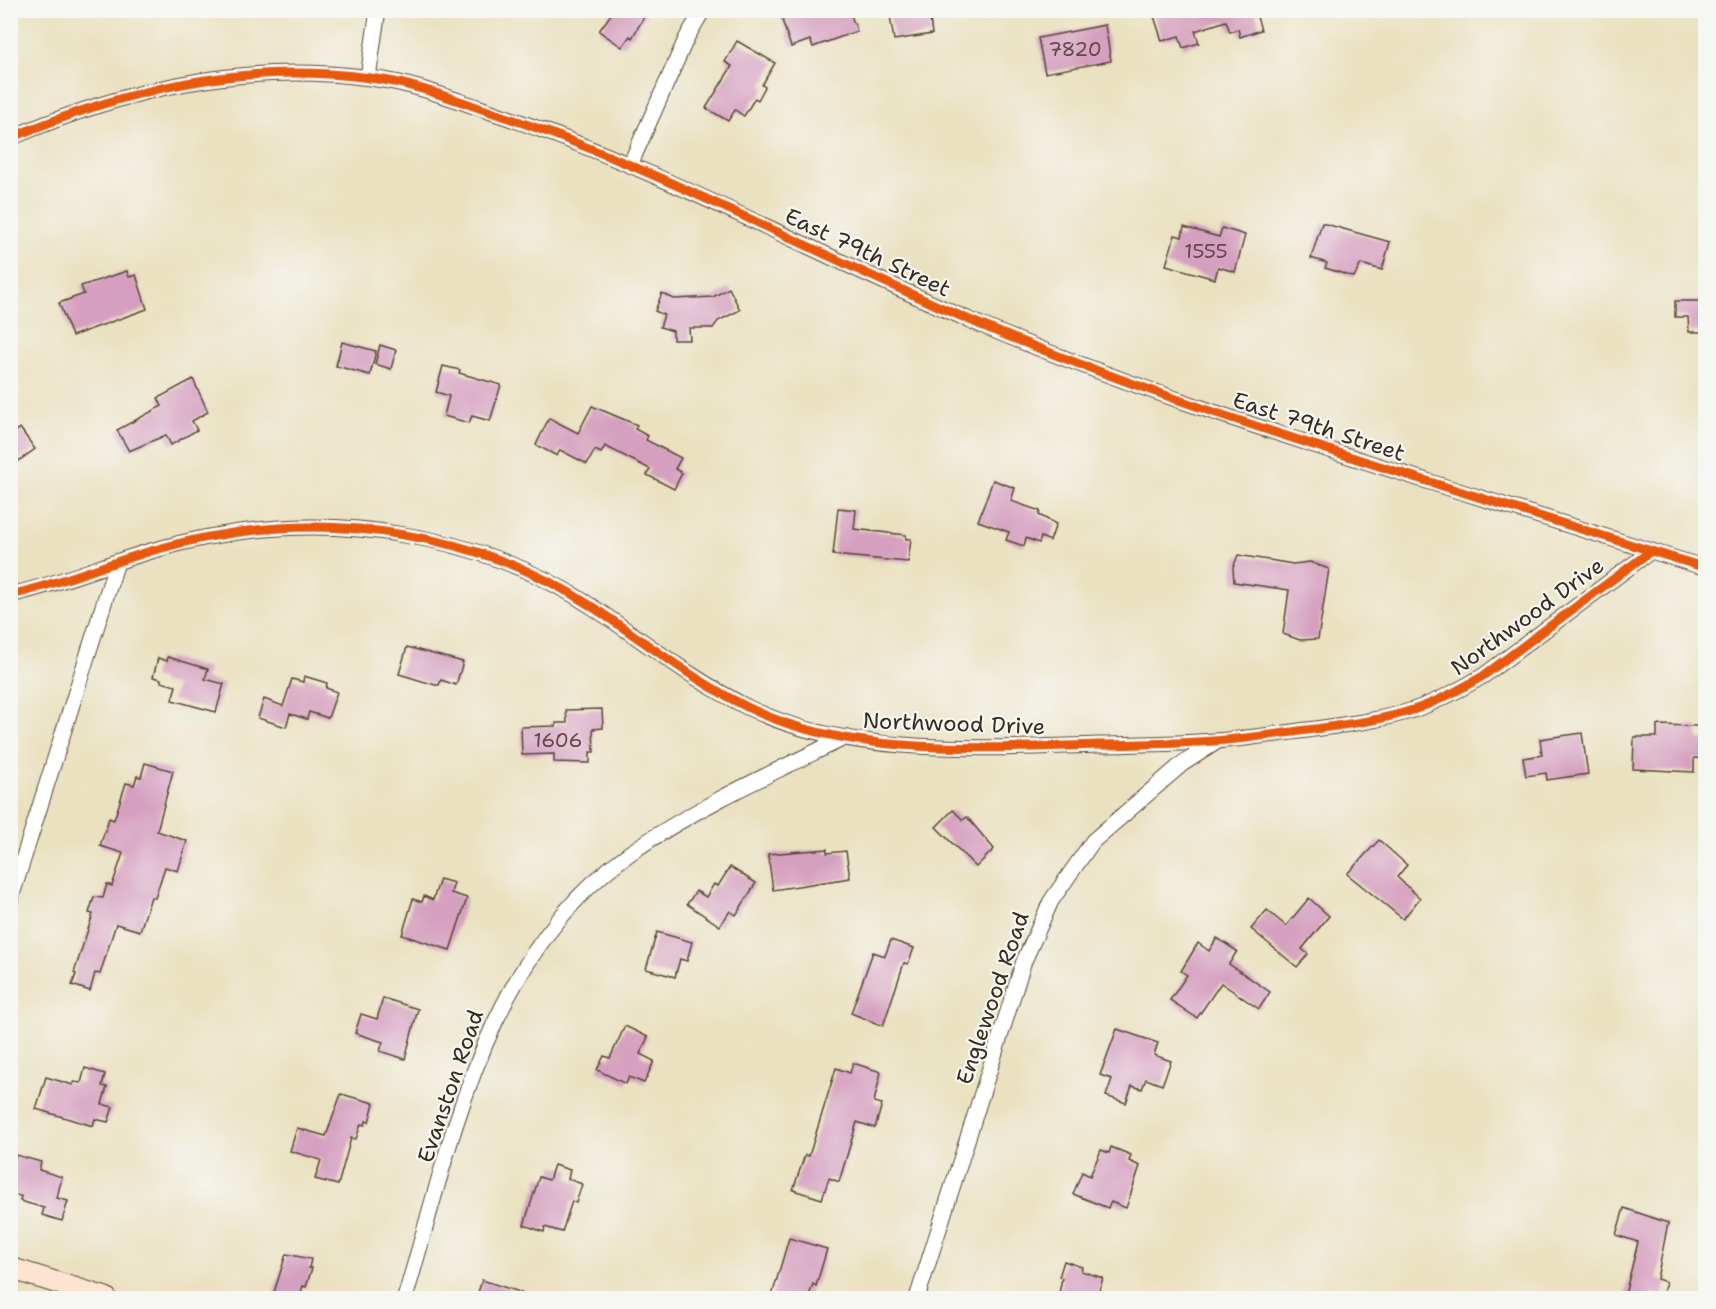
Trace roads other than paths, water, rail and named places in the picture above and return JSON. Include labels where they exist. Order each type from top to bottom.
[{"type":"street","points":[[368,77],[378,10]]},
{"type":"street","points":[[630,165],[687,37],[703,10]]},
{"type":"street","name":"East 79th Street","points":[[10,138],[73,112],[117,98],[185,82],[265,74],[311,73],[368,77],[417,88],[464,103],[630,165],[944,309],[1119,380],[1231,420],[1706,568]]},
{"type":"street","name":"Northwood Drive","points":[[10,596],[193,540],[272,529],[362,529],[438,541],[500,560],[577,597],[695,679],[750,708],[846,738],[883,743],[955,746],[1218,741],[1352,724],[1412,710],[1437,700],[1461,689],[1496,667],[1596,589],[1651,551]]},
{"type":"street","points":[[10,901],[116,565]]},
{"type":"street","name":"Evanston Road","points":[[405,1299],[481,1054],[506,997],[554,926],[581,896],[617,863],[659,833],[736,789],[846,738]]},
{"type":"street","name":"Englewood Road","points":[[917,1299],[1024,961],[1046,911],[1071,870],[1102,832],[1182,764],[1218,741]]},
{"type":"street","points":[[10,1268],[106,1299]]}]
